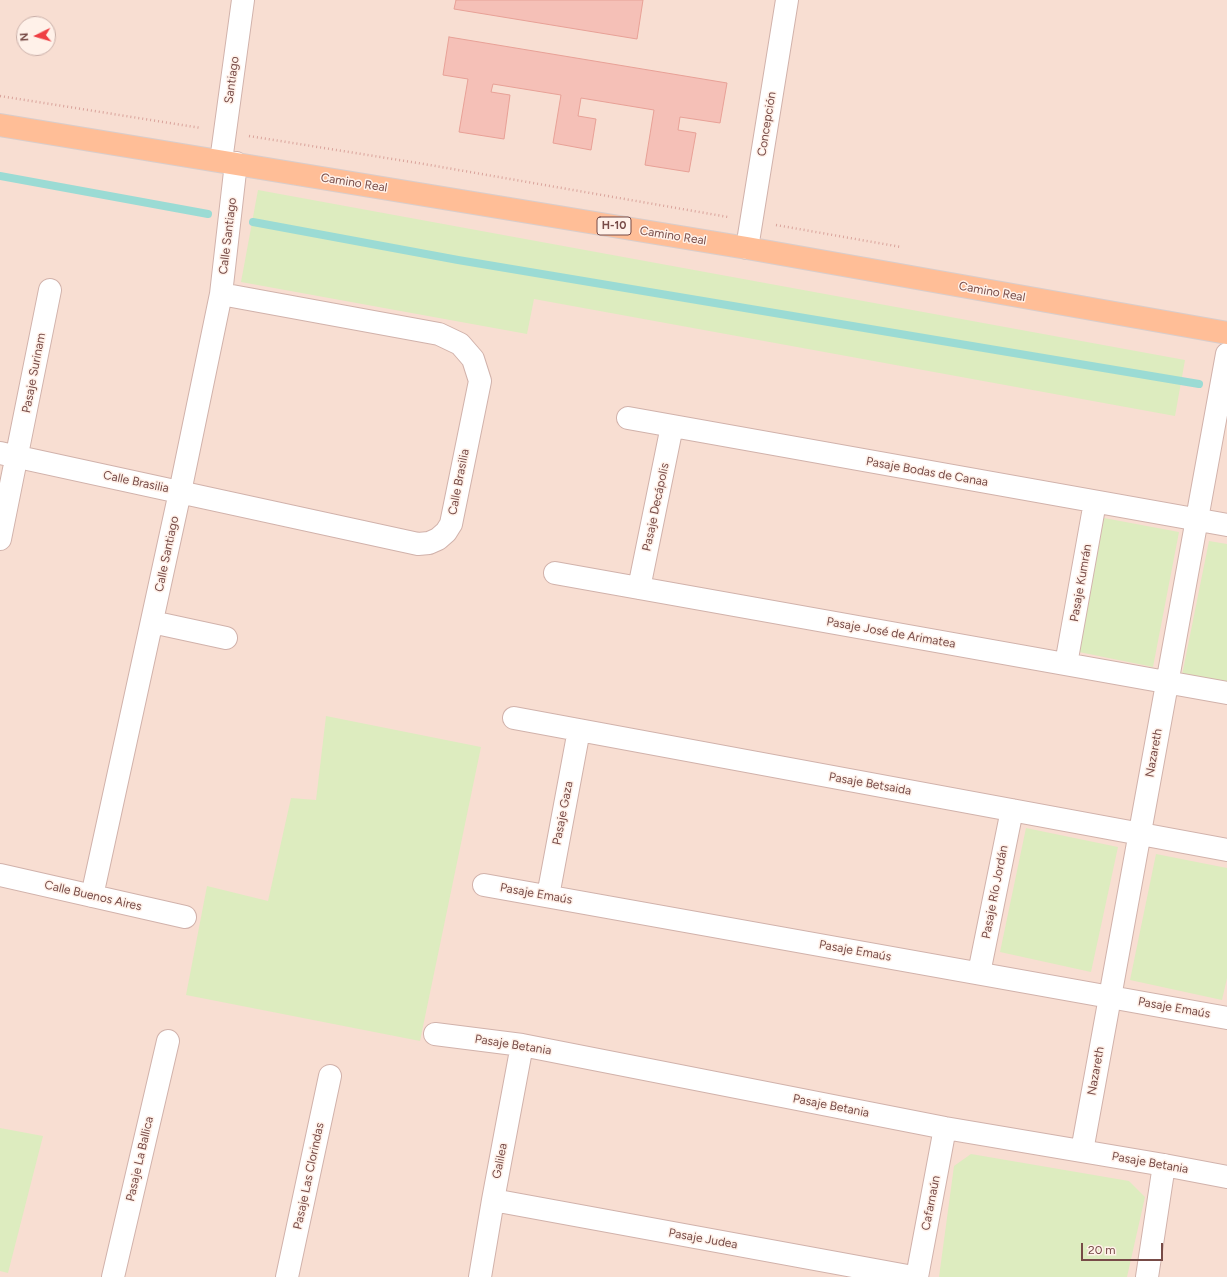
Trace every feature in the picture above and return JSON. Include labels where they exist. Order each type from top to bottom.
[{"type":"main road","name":"Camino Real","points":[[0,125],[748,248],[1227,333]]},
{"type":"street","name":"Santiago","points":[[229,162],[243,0]]},
{"type":"street","name":"Concepción","points":[[748,248],[787,0]]},
{"type":"street","name":"Calle Santiago","points":[[92,896],[180,492],[221,294],[229,162]]},
{"type":"street","name":"Pasaje Surinam","points":[[0,539],[8,454],[50,290]]},
{"type":"street","name":"Calle Brasilia","points":[[8,454],[418,544],[429,543],[438,539],[446,532],[451,524],[480,381],[473,358],[460,344],[439,334],[221,294]]},
{"type":"street","name":"Nazareth","points":[[1082,1151],[1227,354]]},
{"type":"street","name":"Pasaje Bodas de Canaa","points":[[628,418],[1227,525]]},
{"type":"street","name":"Pasaje Decápolis","points":[[639,588],[672,426]]},
{"type":"street","name":"Pasaje Kumrán","points":[[1066,664],[1095,502]]},
{"type":"street","name":"Pasaje José de Arimatea","points":[[555,573],[1227,693]]},
{"type":"street","points":[[152,622],[226,638]]},
{"type":"street","name":"Pasaje Betsaida","points":[[514,718],[1227,850]]},
{"type":"street","name":"Pasaje Gaza","points":[[548,896],[579,730]]},
{"type":"street","name":"Pasaje Río Jordán","points":[[979,973],[1012,810]]},
{"type":"street","name":"Calle Buenos Aires","points":[[0,875],[186,917]]},
{"type":"street","name":"Pasaje Emaús","points":[[484,885],[1227,1018]]},
{"type":"street","name":"Pasaje Betania","points":[[435,1034],[522,1045],[944,1128],[1227,1177]]},
{"type":"street","name":"Pasaje La Ballica","points":[[113,1277],[168,1041]]},
{"type":"street","name":"Galilea","points":[[480,1277],[492,1200],[522,1045]]},
{"type":"street","name":"Pasaje Las Clorindas","points":[[287,1277],[330,1076]]},
{"type":"street","name":"Cafarnaún","points":[[917,1277],[944,1128]]},
{"type":"street","points":[[1147,1277],[1164,1165]]},
{"type":"street","name":"Pasaje Judea","points":[[492,1200],[913,1277]]},
{"type":"shaded area","points":[[0,0],[1227,0],[1227,1277],[0,1277]]},
{"type":"green space","points":[[258,190],[1185,360],[1175,416],[534,299],[527,334],[241,282]]},
{"type":"green space","points":[[1104,518],[1179,532],[1153,667],[1079,652]]},
{"type":"green space","points":[[1209,541],[1227,544],[1227,683],[1182,675]]},
{"type":"green space","points":[[326,716],[481,747],[420,1041],[186,995],[207,886],[268,901],[291,798],[316,800]]},
{"type":"green space","points":[[1026,828],[1118,847],[1091,972],[1000,952]]},
{"type":"green space","points":[[1156,854],[1227,868],[1227,978],[1222,1000],[1130,980]]},
{"type":"green space","points":[[0,1128],[43,1136],[8,1273],[0,1271]]},
{"type":"green space","points":[[971,1154],[1129,1181],[1145,1197],[1127,1277],[939,1277],[954,1166]]},
{"type":"building","points":[[456,0],[643,0],[637,39],[454,9]]},
{"type":"building","points":[[449,37],[727,83],[720,123],[680,117],[678,130],[696,133],[689,172],[645,165],[654,110],[581,98],[578,116],[596,119],[591,150],[553,143],[561,95],[493,84],[491,92],[510,95],[504,139],[459,132],[468,79],[443,75]]},
{"type":"waterway","points":[[0,176],[208,214]]},
{"type":"waterway","points":[[253,222],[458,260],[1199,384]]}]
